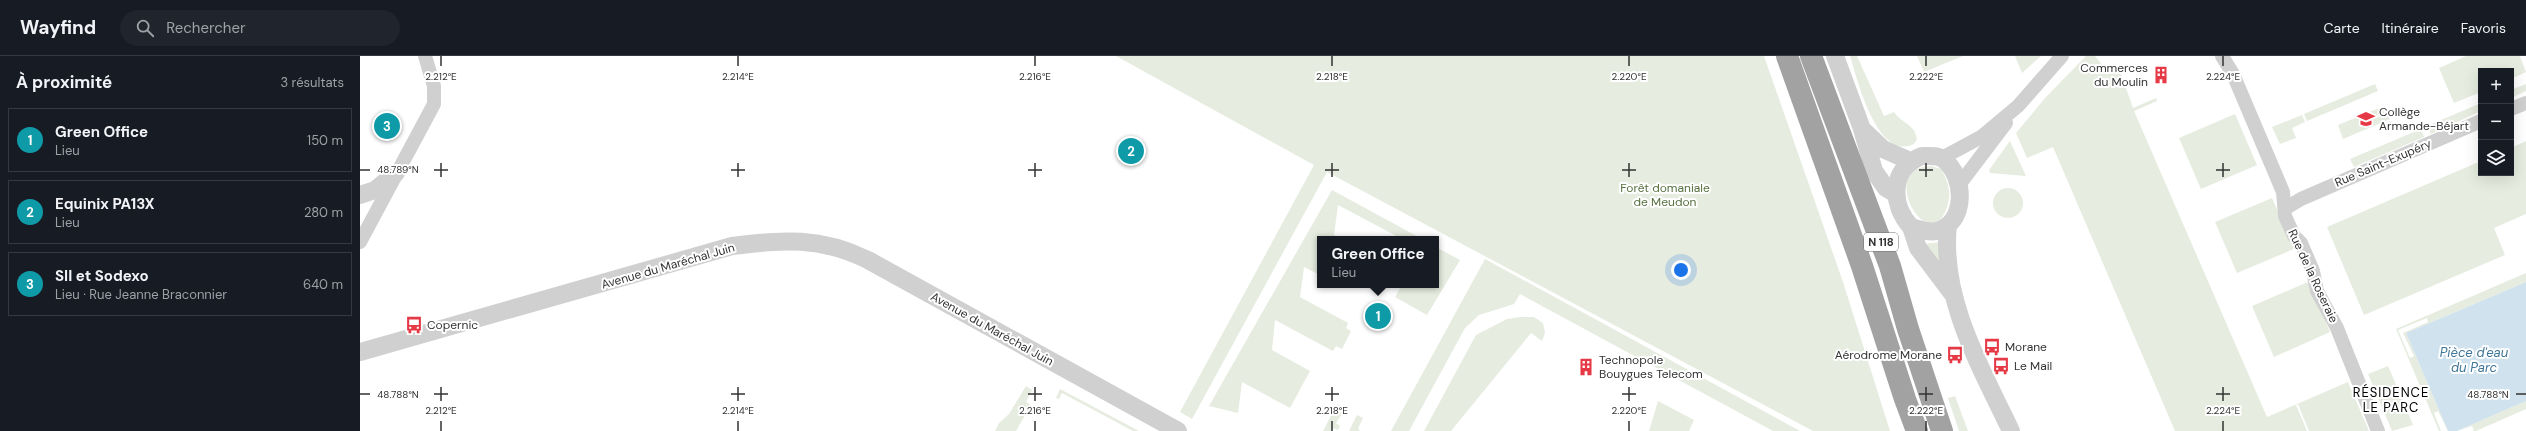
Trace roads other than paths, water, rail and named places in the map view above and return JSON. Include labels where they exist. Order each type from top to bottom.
[{"type":"highway","name":"N 118","points":[[1787,56],[1862,266],[1905,399],[1917,431]]},
{"type":"highway","name":"N 118","points":[[1811,56],[1890,266],[1908,329],[1942,431]]},
{"type":"highway","points":[[1902,431],[1905,399]]},
{"type":"street","points":[[361,240],[434,104],[434,86],[425,56]]},
{"type":"street","points":[[1835,56],[1862,129],[1874,171],[1886,188],[1896,194]]},
{"type":"street","points":[[1959,185],[2018,106],[2062,56]]},
{"type":"street","name":"Rue de la Roseraie","points":[[2222,56],[2233,74],[2284,192],[2286,208],[2285,216],[2294,236],[2301,243],[2313,272],[2317,291],[2337,328],[2378,431]]},
{"type":"street","points":[[2514,108],[2526,102]]},
{"type":"street","points":[[1952,293],[1918,248],[1911,227],[1903,216],[1896,194],[1902,171],[1910,161],[1922,156],[1942,158],[1981,137],[2018,106]]},
{"type":"street","name":"Rue Saint-Exupéry","points":[[2286,208],[2301,199],[2478,122]]},
{"type":"street","points":[[1862,129],[1883,149],[1910,161]]},
{"type":"street","points":[[1942,158],[1949,165],[1959,185],[1959,202],[1948,225],[1947,243],[1952,293],[1980,365],[2011,431]]},
{"type":"street","points":[[360,195],[375,190],[396,173]]},
{"type":"street","points":[[360,221],[363,226],[361,240]]},
{"type":"street","points":[[1911,227],[1934,232],[1948,225]]},
{"type":"street","name":"Avenue du Maréchal Juin","points":[[360,352],[732,246],[771,241],[813,241],[850,251],[868,260],[1178,431]]},
{"type":"water","name":"Pièce d'eau du Parc","points":[[2526,282],[2526,401],[2457,431],[2448,431],[2406,333]]},
{"type":"place","name":"Commerces du Moulin","points":[[2161,75]]},
{"type":"place","name":"Collège Armande-Béjart","points":[[2366,119]]},
{"type":"place","name":"SII et Sodexo","points":[[387,126]]},
{"type":"place","name":"Equinix PA13X","points":[[1131,151]]},
{"type":"place","name":"Green Office","points":[[1378,316]]},
{"type":"place","name":"Copernic","points":[[414,325]]},
{"type":"place","name":"Morane","points":[[1992,347]]},
{"type":"place","name":"Aérodrome Morane","points":[[1955,355]]},
{"type":"place","name":"Le Mail","points":[[2001,366]]},
{"type":"place","name":"Technopole Bouygues Telecom","points":[[1586,367]]},
{"type":"district","name":"RÉSIDENCE LE PARC","points":[[2391,400]]},
{"type":"park label","name":"Forêt domaniale de Meudon","points":[[1665,195]]}]
